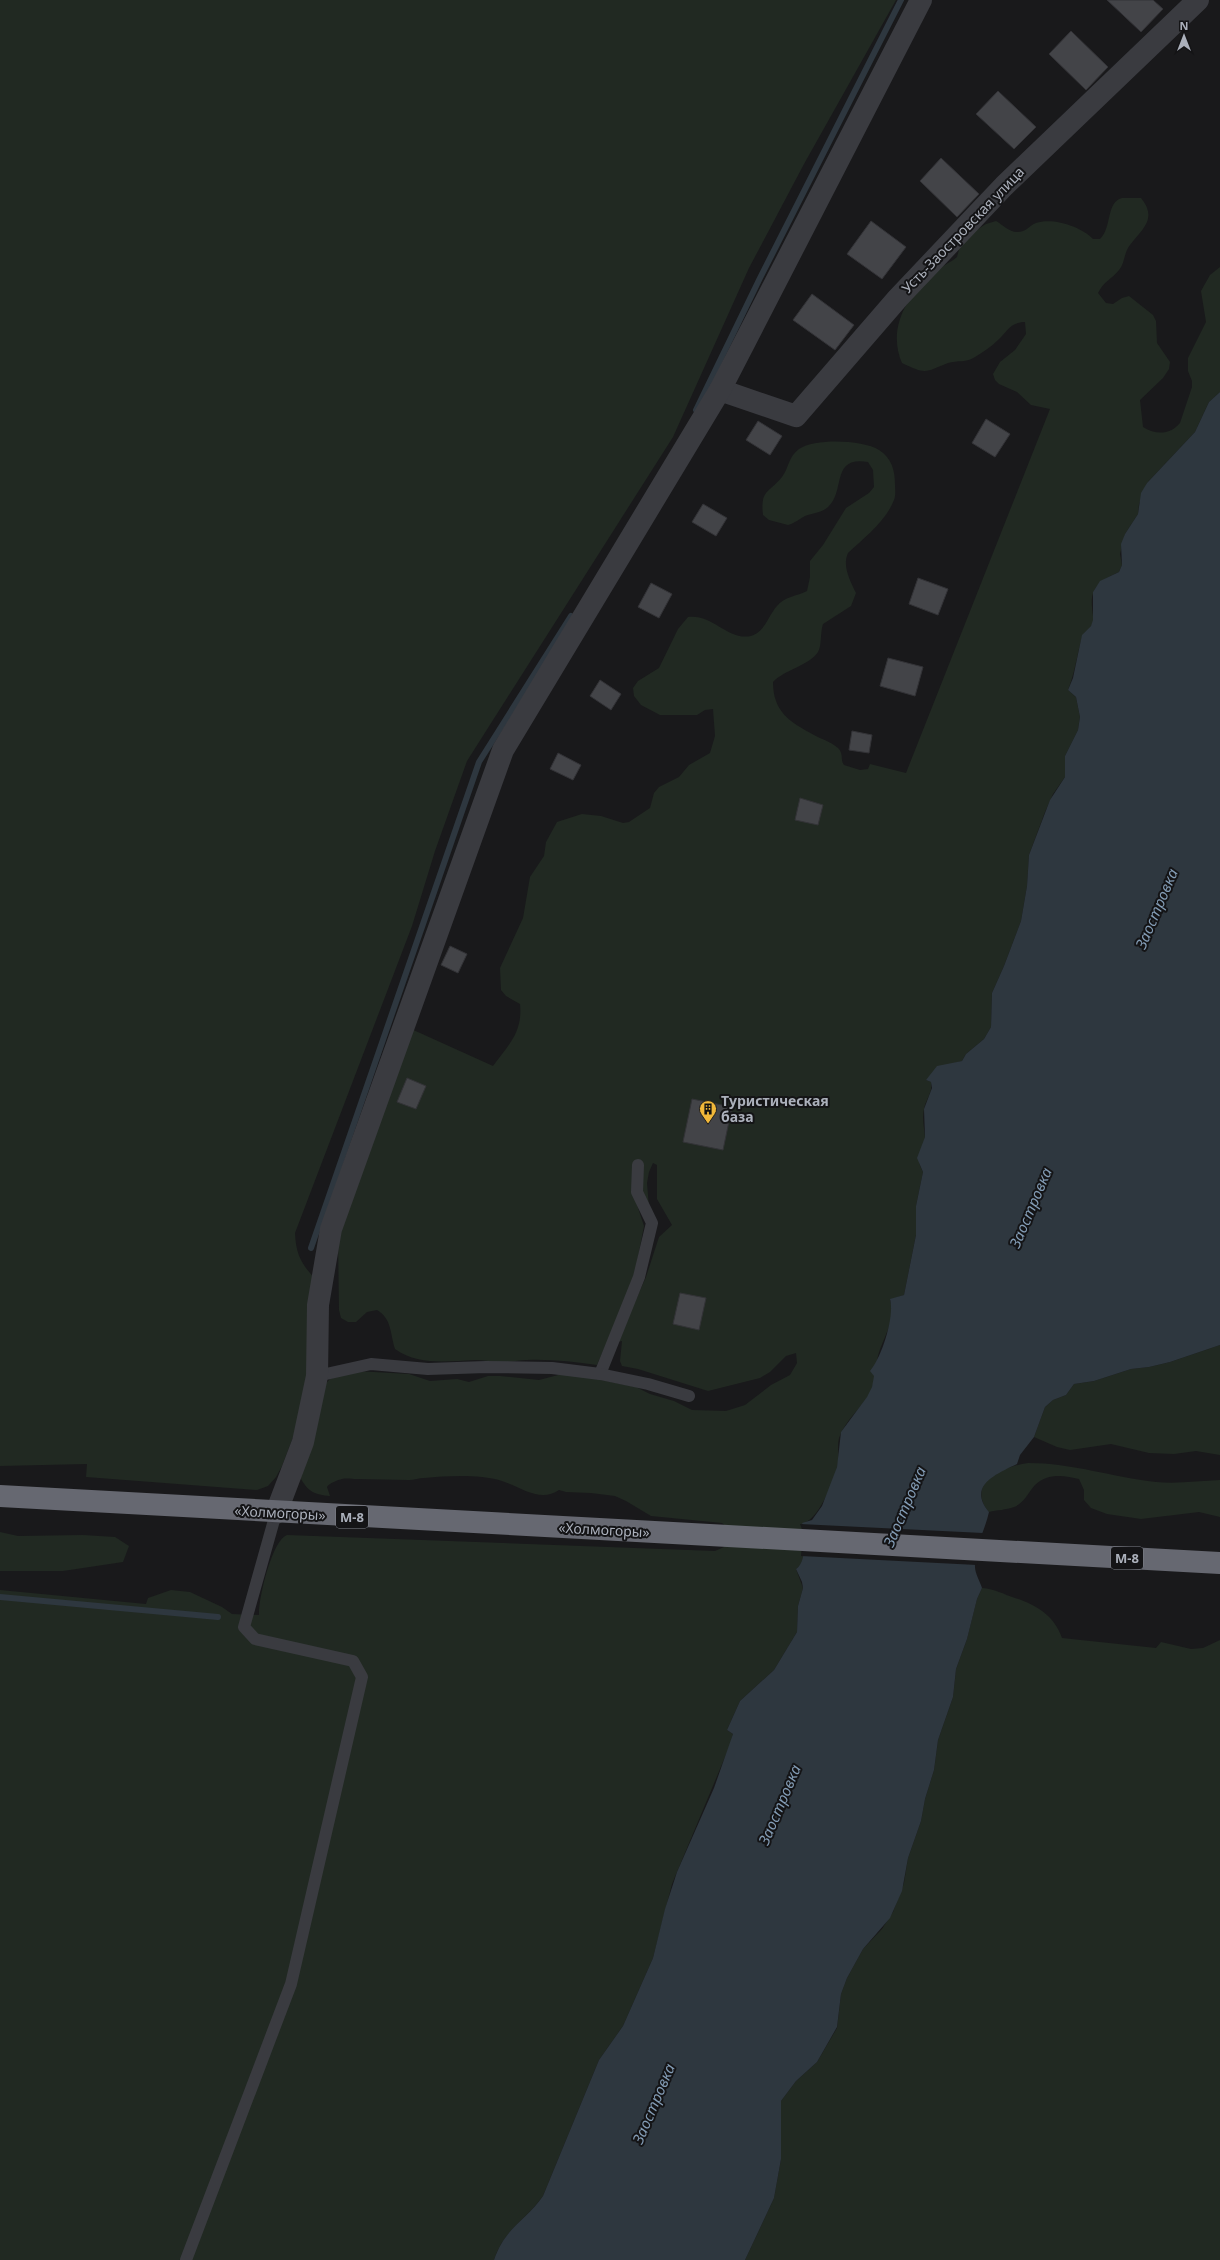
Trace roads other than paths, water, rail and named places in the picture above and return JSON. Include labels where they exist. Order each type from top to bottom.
[{"type":"highway","name":"«Холмогоры»","points":[[0,1496],[276,1513],[1220,1563]]},
{"type":"street","points":[[276,1513],[302,1442],[317,1376],[318,1305],[331,1229],[503,750],[720,390],[920,0]]},
{"type":"street","name":"Усть-Заостровская улица","points":[[720,390],[796,416],[898,298],[1004,186],[1198,0]]},
{"type":"lane","points":[[600,1374],[639,1277],[652,1223],[637,1192],[638,1166]]},
{"type":"lane","points":[[317,1376],[372,1364],[428,1369],[486,1367],[552,1368],[600,1374],[648,1384],[689,1396]]},
{"type":"lane","points":[[186,2260],[291,1984],[362,1676],[353,1661],[255,1639],[244,1627],[276,1513]]},
{"type":"water","name":"Заостровка","points":[[1220,392],[1220,1345],[1170,1362],[1149,1367],[1131,1369],[1094,1381],[1074,1384],[1066,1395],[1053,1400],[1045,1407],[1034,1437],[1020,1455],[1017,1464],[993,1477],[983,1488],[981,1495],[983,1503],[989,1512],[975,1560],[977,1575],[982,1588],[977,1599],[967,1639],[956,1669],[953,1697],[938,1740],[934,1770],[925,1799],[921,1821],[908,1858],[902,1891],[890,1918],[863,1949],[847,1978],[841,1994],[837,2027],[817,2062],[796,2081],[781,2101],[781,2159],[774,2198],[745,2260],[494,2260],[504,2240],[510,2232],[543,2196],[599,2060],[623,2026],[653,1958],[665,1909],[677,1872],[714,1788],[733,1734],[727,1730],[740,1701],[774,1670],[797,1632],[798,1606],[803,1588],[796,1569],[802,1561],[803,1555],[804,1527],[802,1523],[812,1520],[822,1506],[837,1467],[841,1432],[867,1397],[872,1387],[874,1376],[870,1371],[882,1348],[889,1327],[891,1316],[890,1299],[904,1295],[916,1235],[916,1206],[923,1172],[917,1158],[925,1137],[924,1109],[932,1088],[931,1082],[926,1080],[937,1066],[962,1061],[966,1054],[984,1039],[991,1027],[992,993],[1021,921],[1027,886],[1029,855],[1050,800],[1065,777],[1065,756],[1078,730],[1080,717],[1076,697],[1068,690],[1073,678],[1082,635],[1091,626],[1093,620],[1093,592],[1100,581],[1119,572],[1122,565],[1121,544],[1125,534],[1138,514],[1141,493],[1147,483],[1195,432],[1209,402]]},
{"type":"waterway","points":[[696,410],[760,278],[901,0]]},
{"type":"waterway","points":[[311,1248],[479,762],[571,616]]},
{"type":"waterway","points":[[0,1597],[218,1617]]},
{"type":"place","name":"Туристическая база","points":[[708,1124]]}]
